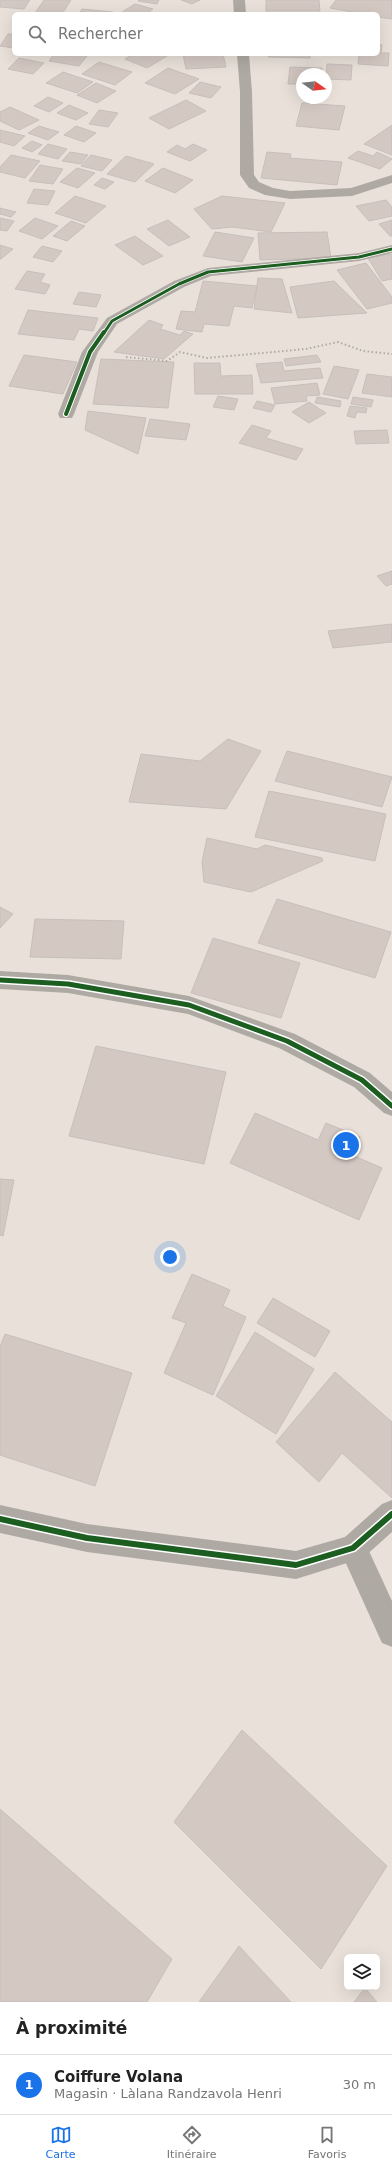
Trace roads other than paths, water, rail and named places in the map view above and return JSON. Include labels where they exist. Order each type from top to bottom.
[{"type":"street","points":[[239,0],[240,12]]},
{"type":"street","points":[[243,56],[246,92],[247,175],[254,185],[270,192],[290,195],[352,192],[392,180]]},
{"type":"street","points":[[66,414],[90,354],[112,321],[179,284],[208,272],[359,257],[392,249]]},
{"type":"street","points":[[0,980],[68,984],[189,1005],[287,1041],[362,1080],[392,1106]]},
{"type":"street","points":[[0,1519],[87,1538],[296,1565],[353,1548],[392,1514]]},
{"type":"street","points":[[353,1548],[392,1633]]},
{"type":"place","name":"Coiffure Volana","points":[[346,1145]]}]
